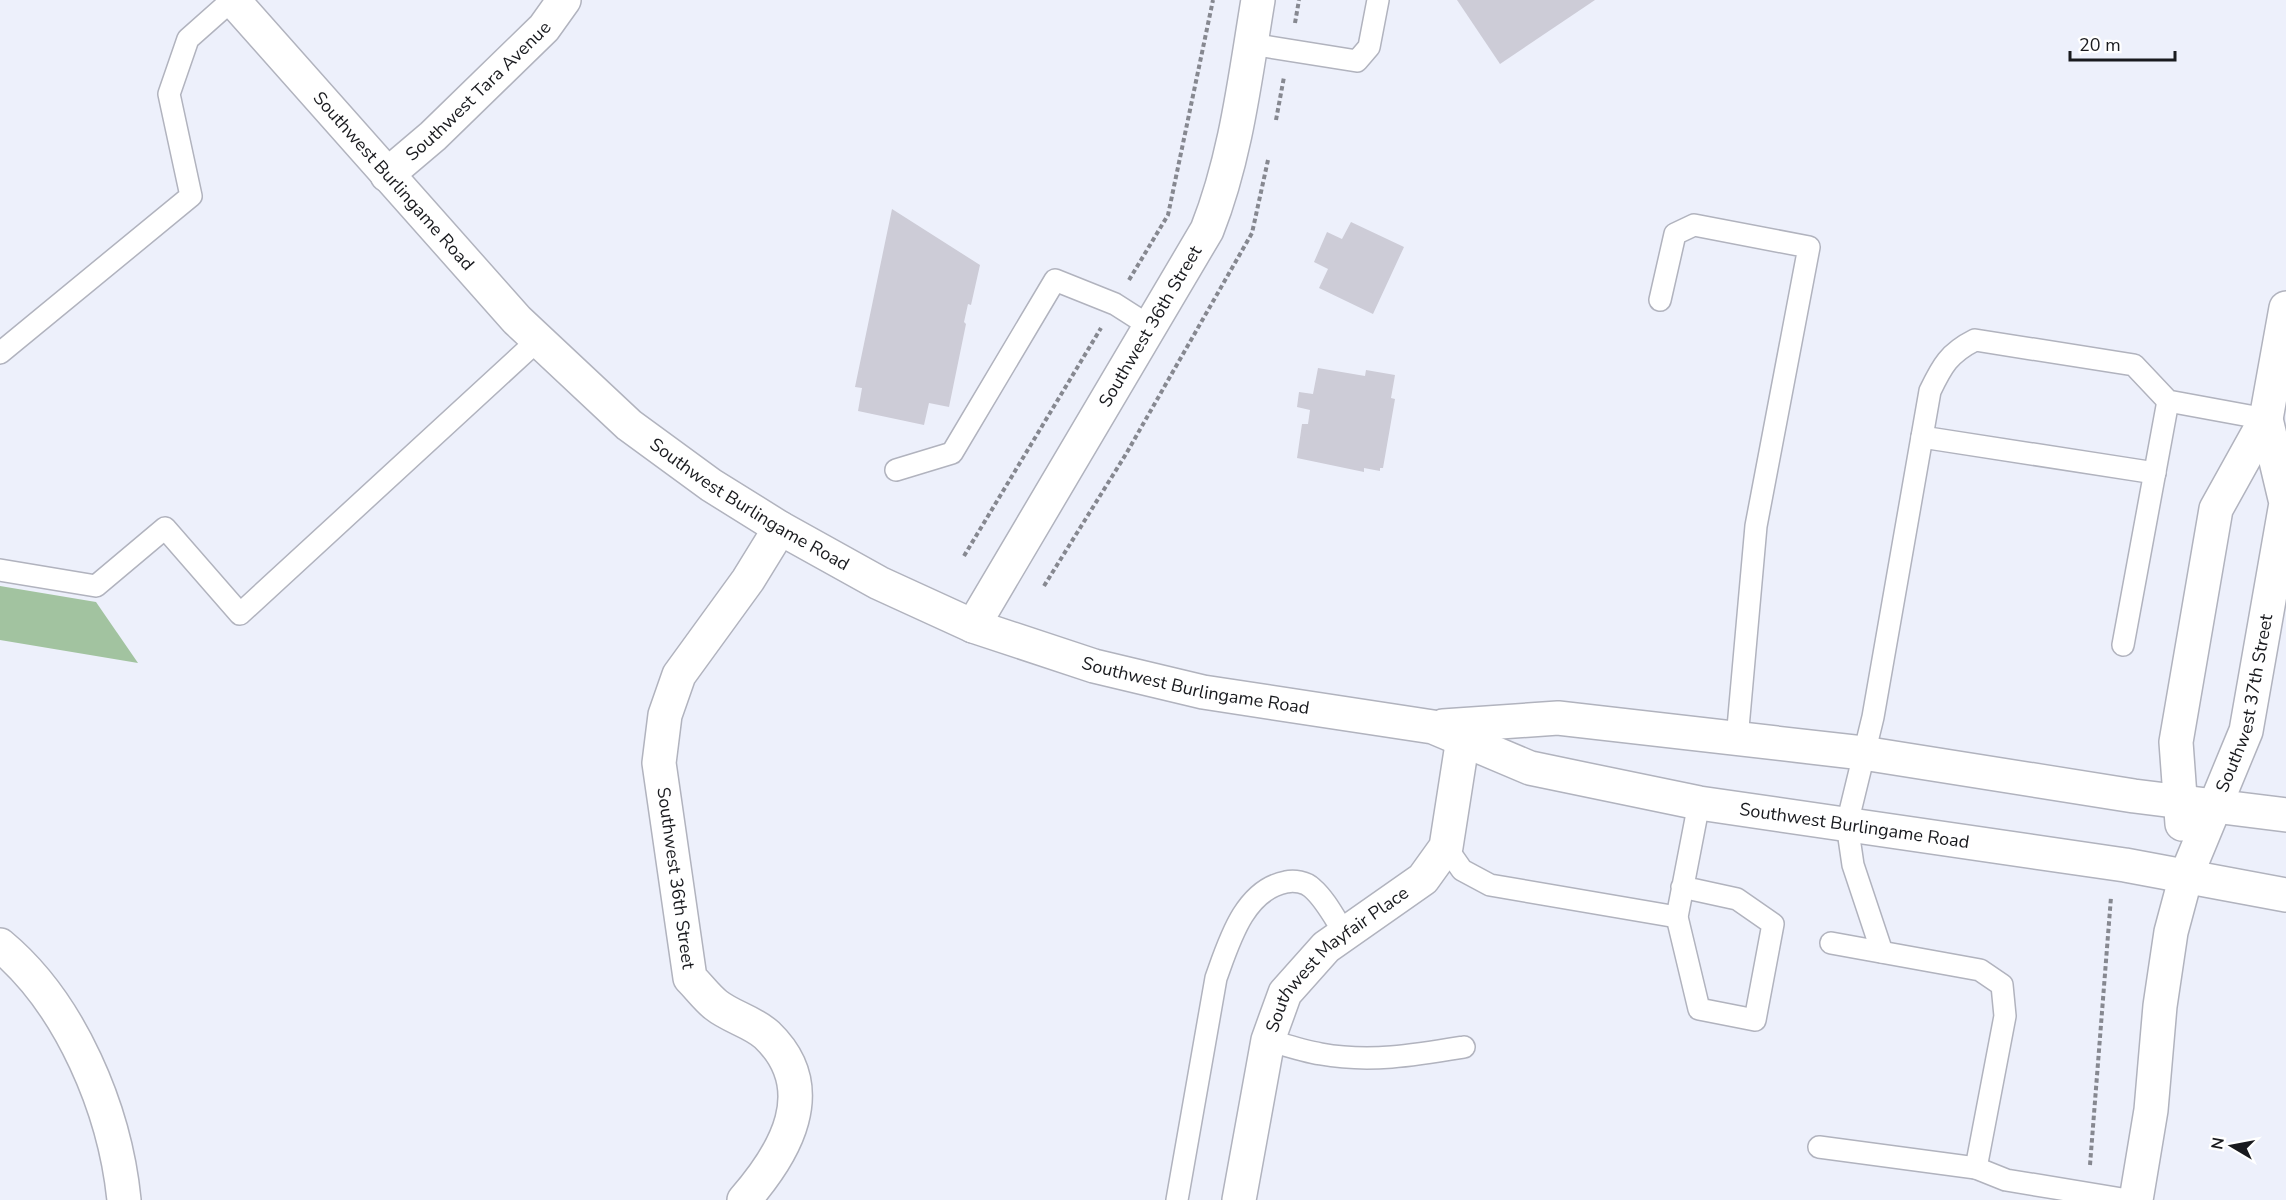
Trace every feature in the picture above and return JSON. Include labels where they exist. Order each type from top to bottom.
[{"type":"main road","name":"Southwest Burlingame Road","points":[[233,0],[387,175],[538,340],[629,425],[711,485],[780,528],[879,584],[973,626],[1094,666],[1203,692],[1433,727],[1530,768],[1699,803],[2125,865],[2286,895]]},
{"type":"main road","name":"Southwest Tara Avenue","points":[[387,175],[433,136],[544,28],[564,0]]},
{"type":"main road","name":"Southwest 36th Street","points":[[973,626],[1191,260],[1218,201],[1234,145],[1258,0]]},
{"type":"main road","name":"Southwest 37th Street","points":[[2186,876],[2176,742],[2216,509],[2266,419],[2286,308]]},
{"type":"main road","name":"Southwest 37th Street","points":[[2136,1200],[2151,1110],[2160,1006],[2169,943],[2186,876],[2246,731],[2286,503],[2266,419]]},
{"type":"main road","name":"Southwest 36th Street","points":[[744,1200],[766,1175],[788,1137],[796,1101],[790,1066],[767,1035],[716,1005],[690,978],[659,763],[665,715],[679,675],[748,580],[780,528]]},
{"type":"main road","name":"Southwest Burlingame Road","points":[[1433,727],[1558,718],[1863,753],[2181,802],[2286,815]]},
{"type":"main road","name":"Southwest Mayfair Place","points":[[1239,1200],[1268,1040],[1285,993],[1326,947],[1422,879],[1446,847],[1463,738]]},
{"type":"main road","points":[[0,945],[46,994],[78,1045],[103,1102],[121,1169],[124,1200]]},
{"type":"lane","points":[[0,352],[190,196],[169,94],[188,39],[233,0]]},
{"type":"lane","points":[[1251,44],[1357,61],[1369,46],[1378,0]]},
{"type":"lane","points":[[1660,300],[1675,234],[1694,225],[1809,248],[1756,526],[1737,738]]},
{"type":"lane","points":[[896,470],[952,453],[1055,280],[1115,304],[1151,327]]},
{"type":"lane","points":[[0,570],[96,586],[165,528],[240,614],[538,340]]},
{"type":"lane","points":[[1882,952],[1853,865],[1847,824],[1873,717],[1930,392],[1943,363],[1962,347],[1976,340],[2134,365],[2168,401],[2266,419]]},
{"type":"lane","points":[[2123,645],[2168,401]]},
{"type":"lane","points":[[1922,437],[2155,473]]},
{"type":"lane","points":[[1682,887],[1737,899],[1773,924],[1755,1020],[1699,1009],[1677,917],[1682,887],[1699,803]]},
{"type":"lane","points":[[1446,847],[1462,870],[1490,885],[1677,917]]},
{"type":"lane","points":[[1177,1200],[1216,978],[1227,947],[1254,896],[1273,884],[1293,880],[1311,886],[1345,934]]},
{"type":"lane","points":[[1831,943],[1980,970],[2002,985],[2005,1017],[1976,1168]]},
{"type":"lane","points":[[1268,1040],[1320,1054],[1362,1059],[1401,1057],[1464,1047]]},
{"type":"lane","points":[[1820,1148],[1976,1168],[2006,1180],[2128,1200]]},
{"type":"path","points":[[2091,1155],[2106,930],[2111,897]]},
{"type":"green space","points":[[0,586],[96,602],[138,663],[0,640]]},
{"type":"building","points":[[1457,0],[1595,0],[1500,64]]},
{"type":"building","points":[[892,209],[980,265],[971,305],[968,304],[964,322],[966,324],[949,407],[929,403],[924,425],[858,411],[862,388],[855,387]]},
{"type":"building","points":[[1351,222],[1404,247],[1373,314],[1319,288],[1328,269],[1314,262],[1327,232],[1342,239]]},
{"type":"building","points":[[1318,368],[1365,376],[1366,370],[1395,375],[1391,398],[1395,399],[1383,468],[1380,468],[1380,471],[1364,468],[1364,472],[1297,458],[1302,424],[1308,424],[1310,410],[1297,407],[1299,392],[1313,394]]}]
